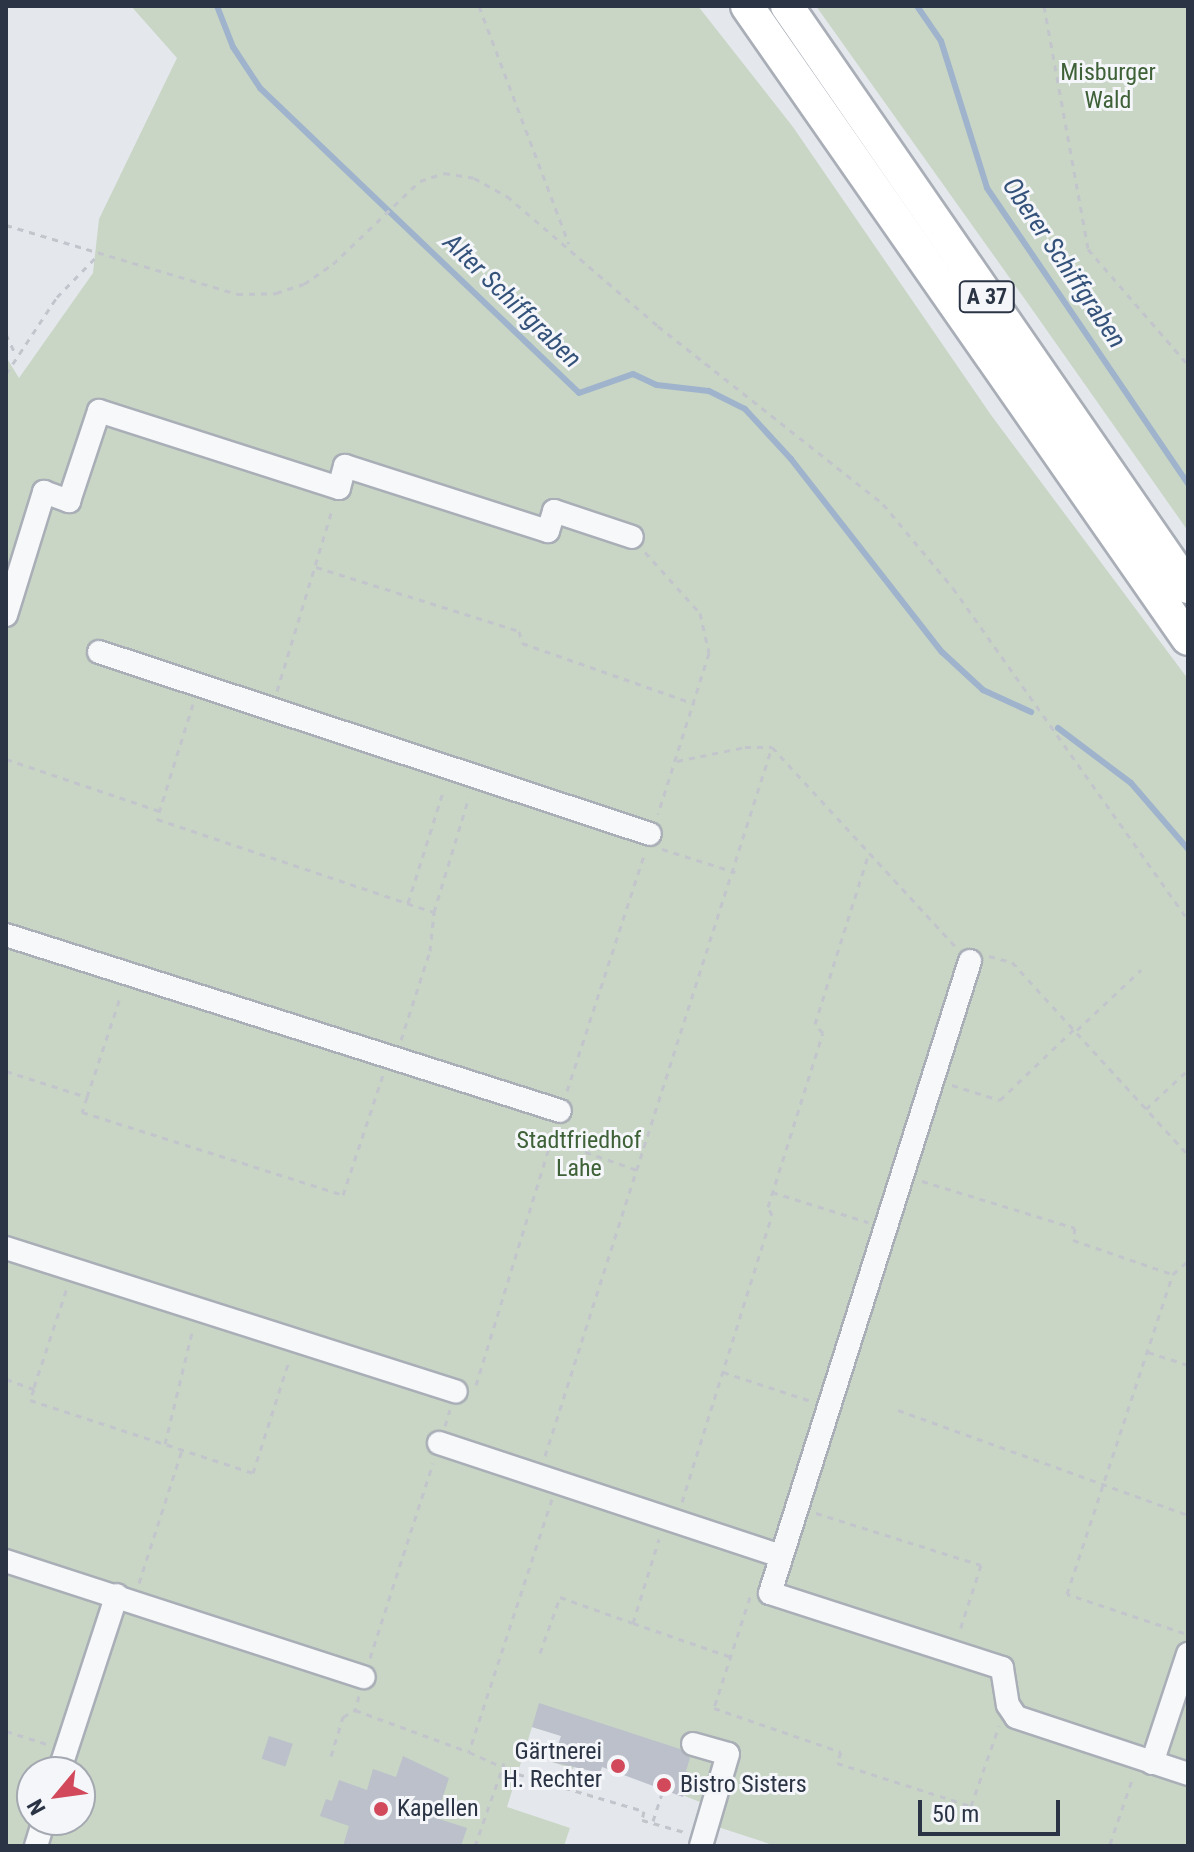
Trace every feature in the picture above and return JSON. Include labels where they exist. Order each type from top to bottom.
[{"type":"highway","name":"A 37","points":[[747,6],[1188,639]]},
{"type":"highway","name":"A 37","points":[[787,6],[1188,587]]},
{"type":"lane","points":[[6,615],[44,492],[69,501],[99,411],[339,488],[345,466],[548,531],[554,511],[632,537]]},
{"type":"lane","points":[[99,652],[272,706],[650,834]]},
{"type":"lane","points":[[6,935],[560,1111]]},
{"type":"lane","points":[[970,961],[798,1507],[781,1556],[762,1590],[1002,1668],[1008,1705],[1016,1717],[1188,1774]]},
{"type":"lane","points":[[6,1248],[456,1392]]},
{"type":"lane","points":[[439,1443],[781,1556]]},
{"type":"lane","points":[[6,1561],[364,1677]]},
{"type":"lane","points":[[64,1756],[125,1598]]},
{"type":"lane","points":[[1146,1760],[1188,1654]]},
{"type":"lane","points":[[693,1744],[728,1754],[702,1842]]},
{"type":"path","points":[[479,6],[569,244]]},
{"type":"path","points":[[1044,6],[1088,249],[1188,365]]},
{"type":"path","points":[[6,225],[237,294],[276,293],[304,284],[333,264],[420,181],[444,173],[474,178],[507,196],[569,244],[658,326],[835,460],[883,504],[953,588],[1188,920]]},
{"type":"path","points":[[6,374],[57,297],[100,253]]},
{"type":"path","points":[[6,334],[16,355]]},
{"type":"path","points":[[272,706],[339,488]]},
{"type":"path","points":[[632,537],[700,613],[707,630],[709,653],[677,761],[650,834]]},
{"type":"path","points":[[316,567],[519,631],[522,643],[695,704]]},
{"type":"path","points":[[200,683],[157,819],[434,912]]},
{"type":"path","points":[[677,761],[745,747],[772,747],[970,961],[990,956],[1012,962],[1188,1155]]},
{"type":"path","points":[[469,1752],[637,1170],[735,872],[772,747]]},
{"type":"path","points":[[6,759],[160,811]]},
{"type":"path","points":[[408,903],[451,766]]},
{"type":"path","points":[[128,973],[82,1112],[343,1195],[430,951],[434,912],[475,774]]},
{"type":"path","points":[[331,1756],[343,1717],[355,1710],[456,1392],[472,1397],[560,1111],[647,845],[735,872]]},
{"type":"path","points":[[633,1623],[723,1372],[772,1215],[768,1207],[772,1192],[823,1033],[815,1024],[869,853]]},
{"type":"path","points":[[933,1079],[1000,1100],[1141,970]]},
{"type":"path","points":[[1146,1109],[1188,1070]]},
{"type":"path","points":[[6,1071],[87,1097]]},
{"type":"path","points":[[551,1140],[637,1170]]},
{"type":"path","points":[[903,1175],[1075,1228],[1073,1240],[1173,1274]]},
{"type":"path","points":[[772,1192],[886,1228]]},
{"type":"path","points":[[1188,1261],[1173,1274],[1106,1487],[1067,1594],[1188,1635]]},
{"type":"path","points":[[73,1269],[30,1400],[253,1473],[296,1339]]},
{"type":"path","points":[[165,1444],[200,1309]]},
{"type":"path","points":[[1148,1352],[1188,1365]]},
{"type":"path","points":[[723,1372],[830,1407]]},
{"type":"path","points":[[6,1379],[34,1389]]},
{"type":"path","points":[[898,1410],[1083,1473],[1106,1487],[1188,1515]]},
{"type":"path","points":[[125,1598],[182,1450]]},
{"type":"path","points":[[798,1507],[981,1565],[953,1652]]},
{"type":"path","points":[[762,1590],[731,1657],[714,1708],[841,1752],[837,1763],[971,1806],[1008,1705]]},
{"type":"path","points":[[540,1653],[560,1597],[731,1657]]},
{"type":"path","points":[[355,1710],[504,1763],[518,1774],[644,1811],[642,1820],[702,1842]]},
{"type":"path","points":[[6,1731],[53,1756]]},
{"type":"path","points":[[1117,1846],[1110,1844],[1146,1760]]},
{"type":"path","points":[[475,1846],[504,1763]]},
{"type":"path","points":[[653,1823],[663,1791]]},
{"type":"green space","name":"Stadtfriedhof Lahe","points":[[131,6],[698,6],[793,127],[991,415],[1188,679],[1188,1846],[776,1846],[715,1826],[720,1810],[655,1784],[577,1756],[573,1769],[552,1762],[562,1736],[532,1727],[507,1807],[570,1828],[564,1846],[6,1846],[6,357],[19,378],[93,273],[99,219],[177,58]]},
{"type":"green space","name":"Misburger Wald","points":[[816,6],[1188,6],[1188,531],[1029,305]]},
{"type":"building","points":[[539,1703],[680,1749],[690,1758],[686,1771],[691,1773],[683,1797],[602,1767],[600,1773],[552,1762],[561,1736],[532,1727]]},
{"type":"building","points":[[269,1736],[293,1744],[285,1767],[262,1759]]},
{"type":"building","name":"Kapellen","points":[[403,1756],[449,1778],[436,1818],[467,1828],[461,1846],[343,1846],[349,1826],[320,1816],[326,1799],[332,1801],[339,1780],[367,1790],[373,1769],[396,1777]]},
{"type":"waterway","name":"Alter Schiffgraben","points":[[217,6],[233,47],[260,88],[579,393],[633,374],[657,385],[709,391],[745,409],[791,459],[942,652],[983,690],[1031,712]]},
{"type":"waterway","name":"Oberer Schiffgraben","points":[[917,6],[941,41],[987,188],[1188,484]]},
{"type":"waterway","name":"Alter Schiffgraben","points":[[1058,728],[1131,783],[1188,849]]},
{"type":"place","name":"Gärtnerei H. Rechter","points":[[618,1766]]},
{"type":"place","name":"Bistro Sisters","points":[[664,1785]]},
{"type":"place","name":"Kapellen","points":[[381,1809]]}]
